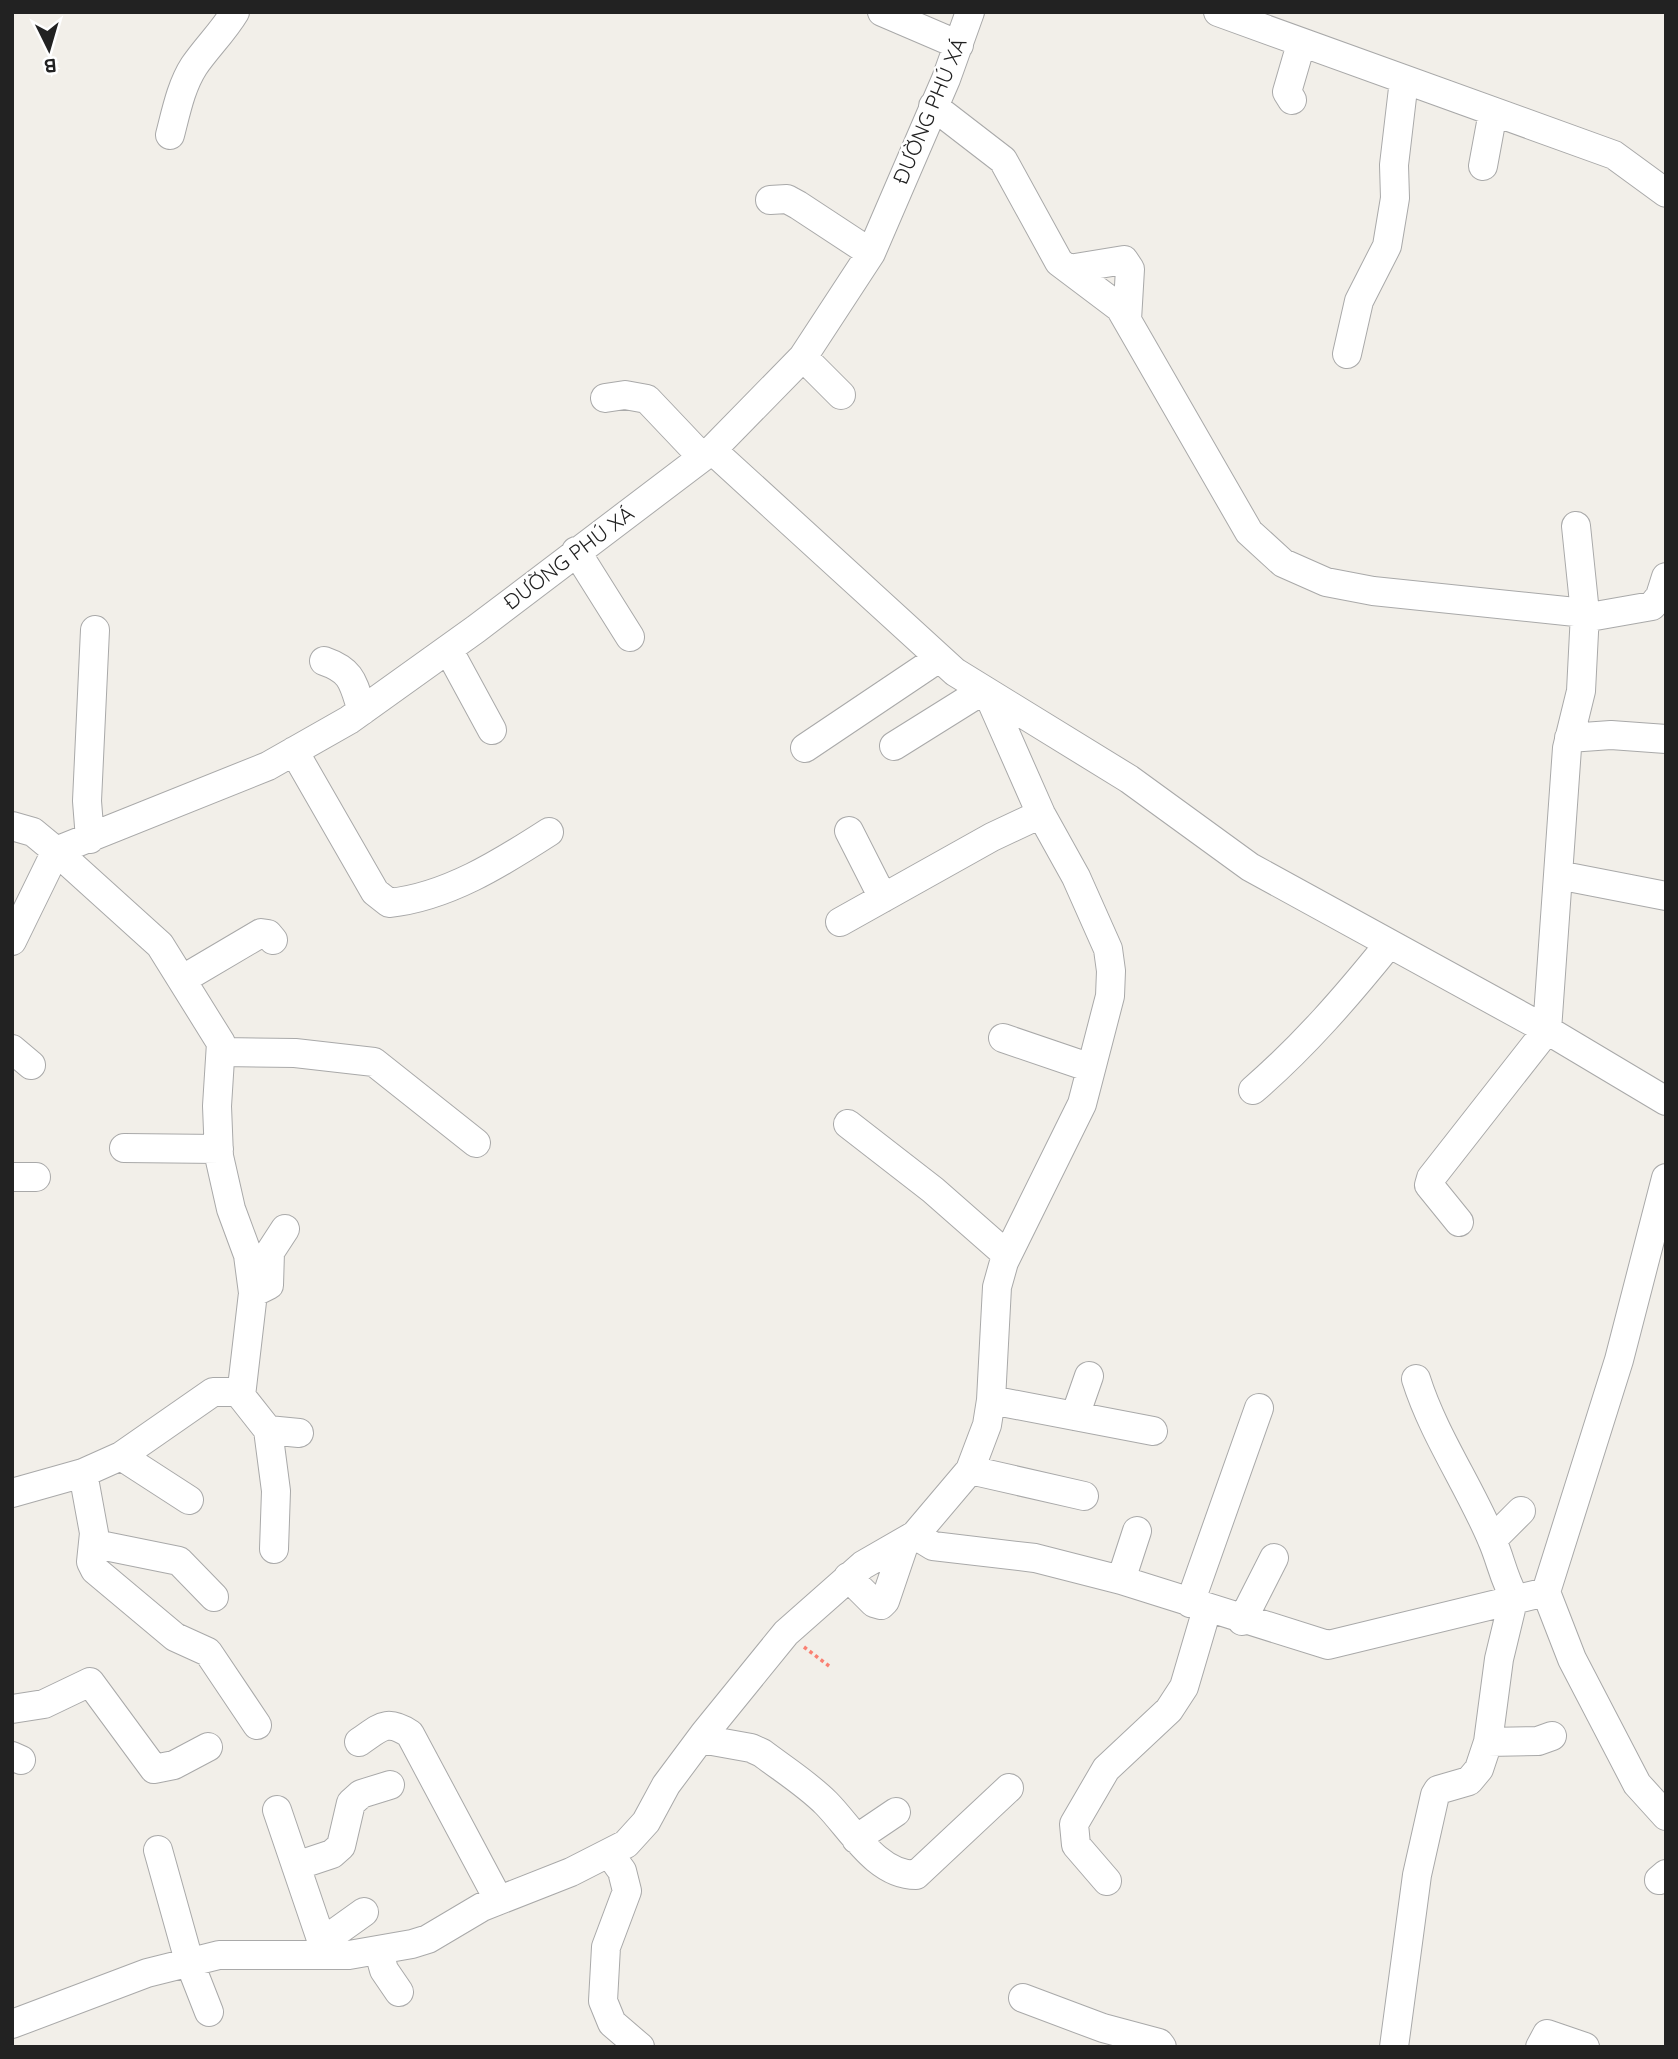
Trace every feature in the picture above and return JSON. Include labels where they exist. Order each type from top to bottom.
[{"type":"street","points":[[170,135],[180,99],[194,67],[221,35],[235,12]]},
{"type":"street","points":[[882,12],[959,45]]},
{"type":"street","name":"ĐƯỜNG PHÚ XÁ","points":[[57,851],[268,766],[362,711],[707,454],[803,358],[870,253],[959,45],[970,12]]},
{"type":"street","points":[[1218,12],[1247,18],[1301,44],[1615,155],[1666,193]]},
{"type":"street","points":[[1292,100],[1287,92],[1288,84],[1301,44]]},
{"type":"street","points":[[1347,354],[1359,301],[1387,246],[1395,198],[1394,165],[1404,80]]},
{"type":"street","points":[[933,106],[1003,160],[1054,255],[1112,299],[1127,320],[1249,532],[1283,563],[1326,582],[1373,591],[1585,616],[1652,606],[1660,596],[1666,577]]},
{"type":"street","points":[[1483,166],[1493,112]]},
{"type":"street","points":[[771,200],[787,199],[870,253]]},
{"type":"street","points":[[1069,269],[1124,260],[1130,269],[1127,320]]},
{"type":"street","points":[[803,358],[841,395]]},
{"type":"street","points":[[605,398],[625,395],[648,399],[939,658],[985,693],[1129,779],[1251,867],[1547,1030],[1666,1101]]},
{"type":"street","points":[[1459,1222],[1433,1192],[1429,1185],[1431,1178],[1547,1030],[1569,738],[1581,691],[1585,616],[1576,526]]},
{"type":"street","points":[[576,551],[630,636]]},
{"type":"street","points":[[90,839],[87,801],[95,631]]},
{"type":"street","points":[[448,649],[492,730]]},
{"type":"street","points":[[805,748],[939,658]]},
{"type":"street","points":[[324,661],[340,667],[350,676],[362,711]]},
{"type":"street","points":[[894,746],[985,693]]},
{"type":"street","points":[[12,2024],[147,1973],[189,1961],[231,1953],[324,1948],[379,1952],[428,1939],[498,1899],[571,1872],[626,1844],[646,1822],[666,1785],[786,1633],[848,1577],[910,1538],[970,1470],[987,1425],[991,1400],[997,1287],[1007,1255],[1082,1104],[1110,996],[1108,949],[1076,877],[1041,814],[985,693]]},
{"type":"street","points":[[1569,738],[1611,735],[1666,739]]},
{"type":"street","points":[[293,751],[375,892],[389,903],[405,901],[466,880],[507,859],[549,832]]},
{"type":"street","points":[[840,922],[992,837],[1041,814]]},
{"type":"street","points":[[12,826],[26,829],[57,851],[160,946],[221,1043],[219,1149],[231,1209],[248,1255],[253,1293],[241,1396]]},
{"type":"street","points":[[849,831],[883,898]]},
{"type":"street","points":[[12,941],[57,851]]},
{"type":"street","points":[[1558,875],[1666,896]]},
{"type":"street","points":[[183,979],[261,933],[268,934],[274,940]]},
{"type":"street","points":[[1253,1090],[1280,1066],[1343,1000],[1389,944]]},
{"type":"street","points":[[1003,1038],[1091,1068]]},
{"type":"street","points":[[222,1052],[295,1053],[374,1062],[477,1143]]},
{"type":"street","points":[[848,1125],[933,1190],[1007,1255]]},
{"type":"street","points":[[124,1149],[219,1149]]},
{"type":"street","points":[[1666,1178],[1654,1213],[1619,1360],[1546,1592],[1572,1659],[1637,1784],[1666,1816]]},
{"type":"street","points":[[253,1293],[269,1285],[270,1252],[285,1228]]},
{"type":"street","points":[[1075,1416],[1089,1376]]},
{"type":"street","points":[[1394,2047],[1417,1875],[1436,1795],[1438,1790],[1469,1781],[1479,1769],[1488,1742],[1499,1659],[1514,1601],[1492,1540],[1426,1412],[1416,1379]]},
{"type":"street","points":[[12,1493],[83,1473],[121,1457],[213,1392],[225,1391],[241,1396],[268,1430],[276,1491],[274,1549]]},
{"type":"street","points":[[991,1400],[1153,1431]]},
{"type":"street","points":[[1107,1881],[1076,1845],[1074,1824],[1106,1769],[1169,1710],[1184,1687],[1198,1606],[1259,1408]]},
{"type":"street","points":[[268,1430],[299,1433]]},
{"type":"street","points":[[121,1457],[189,1500]]},
{"type":"street","points":[[970,1470],[1084,1496]]},
{"type":"street","points":[[83,1473],[95,1544],[92,1562],[95,1570],[175,1637],[208,1651],[257,1726]]},
{"type":"street","points":[[1492,1540],[1521,1511]]},
{"type":"street","points":[[1121,1580],[1138,1531]]},
{"type":"street","points":[[910,1538],[933,1546],[1035,1558],[1121,1580],[1242,1621],[1328,1646],[1546,1592]]},
{"type":"street","points":[[848,1577],[874,1603],[880,1605],[885,1601],[910,1538]]},
{"type":"street","points":[[95,1544],[179,1561],[214,1597]]},
{"type":"street","points":[[1242,1621],[1274,1558]]},
{"type":"street","points":[[12,1709],[44,1704],[90,1682],[154,1769],[174,1765],[208,1747]]},
{"type":"street","points":[[359,1742],[386,1724],[396,1725],[410,1734],[498,1899]]},
{"type":"street","points":[[1488,1742],[1538,1741],[1552,1736]]},
{"type":"street","points":[[701,1739],[751,1748],[762,1753],[825,1802],[856,1839],[888,1868],[904,1875],[916,1875],[1009,1787]]},
{"type":"street","points":[[296,1866],[332,1854],[341,1846],[351,1803],[361,1794],[390,1785]]},
{"type":"street","points":[[277,1810],[324,1948]]},
{"type":"street","points":[[856,1839],[896,1812]]},
{"type":"street","points":[[158,1850],[189,1961],[209,2012]]},
{"type":"street","points":[[609,1853],[622,1871],[627,1891],[606,1947],[603,2001],[612,2023],[640,2047]]},
{"type":"street","points":[[324,1948],[364,1912]]},
{"type":"street","points":[[379,1952],[384,1970],[399,1992]]},
{"type":"street","points":[[1023,1998],[1163,2047]]},
{"type":"street","points":[[1539,2047],[1547,2034],[1585,2047]]},
{"type":"path","points":[[786,1633],[829,1666]]}]
